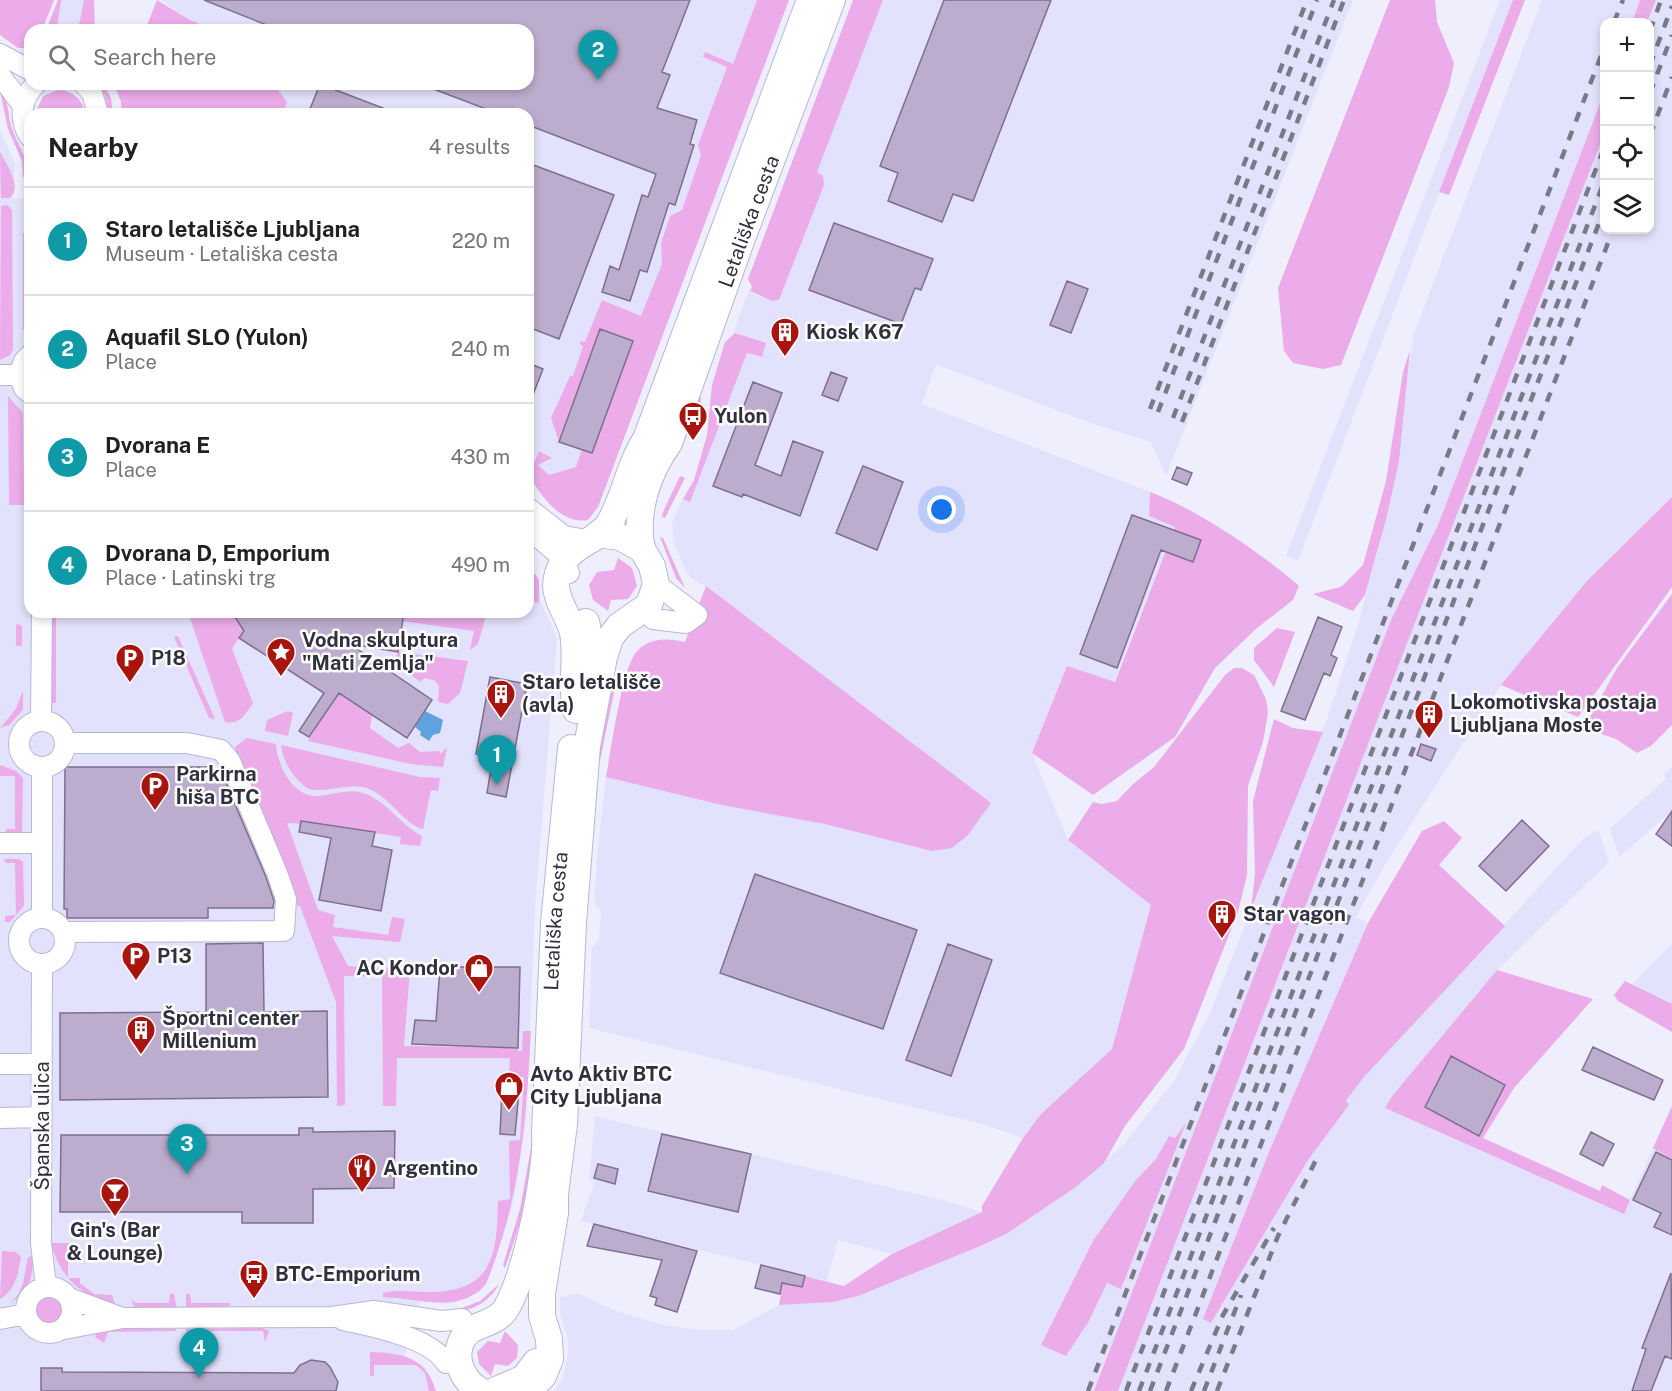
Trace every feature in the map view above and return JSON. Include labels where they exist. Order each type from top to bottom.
[{"type":"main road","name":"Letališka cesta","points":[[664,586],[642,549],[639,531],[643,502],[656,462],[657,441],[810,0]]},
{"type":"main road","name":"Letališka cesta","points":[[576,710],[572,692],[573,633],[558,597],[563,572],[584,557],[610,521],[636,453],[657,441],[741,241],[832,0]]},
{"type":"main road","name":"Letališka cesta","points":[[528,1391],[543,1376],[550,1359],[551,1345],[542,1316],[541,1302],[555,1213],[555,1194],[566,1101],[573,923],[584,790],[614,658],[624,639],[664,586],[655,527],[670,467],[657,441]]},
{"type":"main road","points":[[600,537],[642,549]]},
{"type":"main road","name":"Letališka cesta","points":[[459,1373],[460,1343],[468,1332],[481,1324],[495,1320],[503,1287],[517,1247],[545,1133],[557,878],[576,710],[584,692],[589,655],[586,622],[570,596],[563,572]]},
{"type":"main road","name":"Letališka cesta","points":[[633,627],[664,586]]},
{"type":"main road","points":[[586,622],[598,628],[633,627]]},
{"type":"main road","name":"Letališka cesta","points":[[494,1391],[524,1378],[533,1368],[538,1348],[529,1325],[528,1297],[548,1211],[555,1194]]},
{"type":"main road","points":[[459,1373],[462,1319],[497,1309],[529,1325]]},
{"type":"street","points":[[0,54],[24,67]]},
{"type":"street","points":[[0,75],[23,106]]},
{"type":"street","points":[[24,125],[23,106],[31,90]]},
{"type":"street","points":[[88,90],[97,103],[97,108]]},
{"type":"street","points":[[24,361],[9,375],[24,388]]},
{"type":"street","points":[[534,513],[564,536],[600,537]]},
{"type":"street","points":[[534,536],[563,572]]},
{"type":"street","points":[[534,548],[563,572]]},
{"type":"street","points":[[633,627],[686,623],[697,615],[664,586]]},
{"type":"street","points":[[41,720],[42,618]]},
{"type":"street","points":[[41,720],[60,730],[66,743],[56,761],[42,767],[26,761],[9,745],[25,729],[41,720]]},
{"type":"street","points":[[63,932],[285,931],[286,899],[230,761],[217,748],[187,743],[66,743]]},
{"type":"street","points":[[42,767],[42,918]]},
{"type":"street","points":[[0,843],[42,843]]},
{"type":"street","points":[[42,918],[53,920],[63,932],[65,946],[63,952],[52,962],[42,965],[27,960],[20,949],[9,941],[26,924],[42,918]]},
{"type":"street","name":"Španska ulica","points":[[42,965],[41,1243],[46,1287]]},
{"type":"street","points":[[0,1064],[42,1064]]},
{"type":"street","points":[[0,1118],[42,1117]]},
{"type":"street","points":[[123,1318],[69,1298],[59,1289],[46,1287],[38,1290],[29,1298],[26,1314],[32,1326],[39,1332],[51,1334],[64,1329],[123,1318],[332,1317],[374,1311],[441,1321],[462,1319]]},
{"type":"street","points":[[64,1329],[72,1315],[69,1298]]},
{"type":"street","points":[[0,1319],[26,1314]]},
{"type":"street","points":[[332,1317],[385,1330],[407,1330],[459,1373]]},
{"type":"shaded area","points":[[0,0],[54,0],[44,24],[24,24],[24,48],[18,48],[0,35]]},
{"type":"shaded area","points":[[58,0],[61,0],[58,24],[48,24]]},
{"type":"shaded area","points":[[61,0],[94,0],[95,24],[58,24]]},
{"type":"shaded area","points":[[84,0],[94,0],[95,24],[79,24]]},
{"type":"shaded area","points":[[157,0],[200,24],[147,24]]},
{"type":"shaded area","points":[[161,0],[757,0],[733,64],[705,53],[704,57],[727,67],[698,145],[701,155],[682,210],[670,216],[661,243],[662,264],[592,453],[576,467],[549,475],[537,465],[551,458],[539,451],[534,468],[534,108],[283,108],[284,97],[279,90],[534,90],[534,24],[200,24],[190,20]]},
{"type":"shaded area","points":[[757,0],[789,0],[598,507],[588,520],[569,518],[552,507],[539,491],[534,483],[534,463],[539,451],[552,458],[538,465],[549,475],[576,467],[582,449],[592,452],[633,341],[559,442],[551,418],[570,376],[573,376],[583,346],[579,344],[581,341],[585,342],[602,300],[641,316],[662,264],[661,243],[670,216],[682,210],[701,155],[698,145],[727,67],[703,57],[705,52],[733,64]]},
{"type":"shaded area","points":[[853,0],[883,0],[817,172],[823,176],[824,185],[779,300],[772,301],[750,291],[752,287],[748,279]]},
{"type":"shaded area","points":[[883,0],[1353,0],[1166,476],[1151,442],[1090,423],[936,364],[922,404],[1150,492],[1149,516],[1175,526],[1114,682],[1035,748],[1032,753],[1068,840],[1151,905],[1112,1049],[1041,1114],[1023,1138],[982,1124],[589,1028],[592,947],[599,940],[601,910],[596,906],[594,897],[598,847],[606,777],[627,677],[633,657],[646,644],[663,639],[685,642],[706,587],[691,578],[685,570],[673,540],[672,522],[683,499],[690,501],[747,353],[760,358],[739,333],[733,333],[749,289],[753,294],[772,301],[779,299],[786,282],[776,278]]},
{"type":"shaded area","points":[[1390,0],[1435,0],[1437,22],[1454,63],[1449,87],[1341,365],[1323,369],[1293,363],[1284,351],[1278,288]]},
{"type":"shaded area","points":[[1500,0],[1513,0],[1298,561],[1286,556]]},
{"type":"shaded area","points":[[1513,0],[1525,0],[1449,195],[1439,192]]},
{"type":"shaded area","points":[[1542,0],[1640,0],[1633,18],[1600,18],[1600,103],[1438,525],[1391,620],[1094,1391],[555,1391],[563,1377],[568,1354],[568,1339],[560,1315],[560,1297],[578,1293],[616,1311],[664,1325],[698,1330],[733,1330],[779,1305],[833,1302],[858,1296],[978,1247],[1076,1187],[1124,1144],[1174,1081],[1210,1013],[1326,722],[1358,624],[1387,516],[1399,461],[1401,416],[1414,333]]},
{"type":"shaded area","points":[[1640,0],[1656,0],[1649,18],[1633,18]]},
{"type":"shaded area","points":[[1656,0],[1672,0],[1672,497],[1587,581],[1501,685],[1385,864],[1356,917],[1368,923],[1270,1152],[1204,1319],[1212,1322],[1308,1160],[1349,1105],[1346,1102],[1363,1078],[1583,839],[1599,830],[1609,862],[1497,970],[1393,1095],[1624,1213],[1653,1148],[1672,1159],[1672,1391],[1118,1391],[1600,144],[1600,234],[1654,234],[1654,18],[1649,18]]},
{"type":"shaded area","points":[[58,90],[68,92],[80,100],[83,108],[38,108],[43,96]]},
{"type":"shaded area","points":[[102,90],[106,90],[111,98],[112,108],[108,108]]},
{"type":"shaded area","points":[[116,90],[278,90],[287,102],[285,108],[122,108]]},
{"type":"shaded area","points":[[0,91],[6,101],[11,126],[24,156],[24,178],[22,161],[8,129]]},
{"type":"shaded area","points":[[1600,103],[1600,144],[1118,1391],[1094,1391],[1391,620],[1438,525]]},
{"type":"shaded area","points":[[0,130],[15,164],[14,192],[11,197],[24,199],[24,618],[534,618],[534,573],[539,580],[540,600],[557,638],[536,894],[526,1120],[513,1204],[486,1284],[481,1291],[456,1302],[445,1304],[421,1301],[404,1357],[426,1368],[436,1391],[0,1391]]},
{"type":"shaded area","points":[[0,152],[14,181],[14,193],[10,198],[1,198]]},
{"type":"shaded area","points":[[8,205],[12,211],[13,349],[10,355],[0,360],[1,206]]},
{"type":"shaded area","points":[[23,233],[24,233],[24,330]]},
{"type":"shaded area","points":[[735,333],[766,343],[762,357],[747,353],[690,502],[683,499],[694,480],[707,435],[712,385],[725,342]]},
{"type":"shaded area","points":[[1410,350],[1399,461],[1387,516],[1365,595],[1353,611],[1313,594],[1341,587],[1363,565],[1386,481],[1403,372]]},
{"type":"shaded area","points":[[705,377],[701,392],[699,431],[692,431],[695,403]]},
{"type":"shaded area","points":[[8,396],[23,413],[24,505],[9,505]]},
{"type":"shaded area","points":[[680,476],[685,478],[665,518],[662,517],[663,512]]},
{"type":"shaded area","points":[[1150,492],[1188,509],[1228,533],[1299,586],[1293,600],[1257,628],[1215,668],[1175,737],[1093,795],[1032,753],[1067,666],[1115,682],[1175,527],[1149,516]]},
{"type":"shaded area","points":[[1672,497],[1672,587],[1578,717],[1501,685],[1587,581]]},
{"type":"shaded area","points":[[660,537],[663,538],[685,588],[676,578]]},
{"type":"shaded area","points":[[618,558],[632,568],[637,586],[628,599],[611,600],[608,611],[593,600],[589,585],[597,572],[614,570]]},
{"type":"shaded area","points":[[534,573],[539,580],[539,603],[534,602]]},
{"type":"shaded area","points":[[706,586],[991,803],[968,835],[952,848],[932,851],[825,824],[722,805],[606,777],[622,691],[632,660],[637,651],[648,643],[666,639],[685,642]]},
{"type":"shaded area","points":[[1672,594],[1672,725],[1651,746],[1637,753],[1616,739],[1584,728],[1617,668]]},
{"type":"shaded area","points":[[50,618],[56,618],[56,703],[50,703]]},
{"type":"shaded area","points":[[190,618],[237,618],[245,628],[232,649],[253,703],[239,720],[225,722]]},
{"type":"shaded area","points":[[403,618],[485,618],[478,644],[470,650],[474,631],[402,621]]},
{"type":"shaded area","points":[[16,625],[22,626],[22,646],[16,646]]},
{"type":"shaded area","points":[[1277,628],[1295,632],[1274,687],[1254,660],[1254,648]]},
{"type":"shaded area","points":[[178,636],[215,719],[209,718],[174,637]]},
{"type":"shaded area","points":[[398,652],[468,661],[460,693],[448,704],[438,702],[439,686],[434,680],[424,678],[421,682],[393,663]]},
{"type":"shaded area","points":[[1234,668],[1242,668],[1254,675],[1266,699],[1268,713],[1263,742],[1248,786],[1247,875],[1238,912],[1184,1049],[1125,1126],[1104,1163],[1076,1187],[1006,1234],[978,1247],[858,1296],[833,1302],[779,1305],[785,1271],[844,1286],[892,1254],[982,1212],[982,1206],[1023,1138],[1041,1114],[1112,1049],[1151,905],[1068,840],[1093,802],[1102,804],[1117,801],[1154,767],[1225,675]]},
{"type":"shaded area","points":[[614,680],[616,683],[597,775],[595,774]]},
{"type":"shaded area","points":[[23,691],[23,710],[9,725],[0,728],[15,710]]},
{"type":"shaded area","points":[[338,693],[372,715],[370,728],[398,748],[409,743],[420,752],[440,751],[440,754],[447,748],[443,767],[411,764],[308,741]]},
{"type":"shaded area","points":[[288,711],[293,713],[288,736],[265,731],[267,720]]},
{"type":"shaded area","points":[[1274,719],[1293,728],[1323,732],[1251,909],[1255,874],[1253,801]]},
{"type":"shaded area","points":[[247,738],[276,744],[282,769],[292,784],[306,794],[321,796],[353,791],[366,794],[381,803],[422,836],[420,846],[400,844],[401,837],[324,825],[287,823],[318,910],[335,915],[333,927],[388,935],[392,917],[405,919],[400,942],[332,936],[348,966],[410,970],[404,1046],[518,1048],[518,1051],[522,1051],[523,1031],[531,1031],[524,1129],[507,1221],[486,1284],[476,1294],[464,1299],[451,1302],[424,1302],[383,1297],[383,1293],[450,1290],[467,1285],[479,1277],[487,1267],[493,1254],[496,1238],[498,1201],[510,1199],[509,1141],[520,1140],[524,1077],[509,1076],[510,1058],[397,1058],[396,1106],[383,1106],[382,977],[344,976],[345,1105],[337,1106],[336,1002],[300,906],[298,906],[237,756],[235,747]]},
{"type":"shaded area","points":[[281,745],[420,777],[440,778],[438,791],[431,790],[423,829],[409,822],[372,790],[357,786],[317,790],[307,788],[289,769]]},
{"type":"shaded area","points":[[0,765],[16,771],[23,778],[22,833],[4,834],[7,829],[15,829],[15,776],[0,776]]},
{"type":"shaded area","points":[[1672,767],[1672,811],[1619,857],[1610,829],[1666,779],[1663,775]]},
{"type":"shaded area","points":[[1444,821],[1462,838],[1439,865],[1505,926],[1363,1078],[1346,1101],[1349,1105],[1308,1160],[1211,1323],[1203,1319],[1269,1152],[1368,923],[1422,831]]},
{"type":"shaded area","points":[[4,859],[19,859],[23,862],[24,905],[23,907],[10,922],[5,922],[5,916],[16,915],[15,863],[6,863]]},
{"type":"shaded area","points":[[1672,943],[1672,1004],[1632,985]]},
{"type":"shaded area","points":[[1497,970],[1593,999],[1514,1088],[1483,1138],[1600,1191],[1602,1185],[1630,1200],[1624,1214],[1385,1108],[1393,1095]]},
{"type":"shaded area","points":[[1625,981],[1672,1004],[1672,1032],[1618,1001],[1614,995]]},
{"type":"shaded area","points":[[1672,1106],[1672,1159],[1653,1148]]},
{"type":"shaded area","points":[[595,1116],[942,1200],[982,1212],[892,1254],[838,1240],[827,1281],[581,1221],[595,1181],[589,1180]]},
{"type":"shaded area","points":[[1186,1123],[1121,1289],[1107,1283],[1089,1321],[1066,1356],[1041,1345],[1093,1241],[1136,1180],[1156,1159],[1169,1136],[1175,1138]]},
{"type":"shaded area","points":[[532,1142],[528,1190],[505,1268],[503,1265],[520,1209]]},
{"type":"shaded area","points":[[51,1243],[68,1243],[68,1278],[60,1266]]},
{"type":"shaded area","points":[[2,1251],[16,1252],[21,1257],[13,1286],[0,1299]]},
{"type":"shaded area","points":[[32,1256],[31,1277],[21,1295],[10,1303],[18,1295],[28,1257]]},
{"type":"shaded area","points":[[68,1278],[80,1278],[80,1283],[94,1294],[112,1295],[115,1304],[112,1306],[90,1296]]},
{"type":"shaded area","points":[[499,1284],[481,1304],[454,1311],[480,1301]]},
{"type":"shaded area","points":[[170,1294],[174,1294],[177,1309],[134,1308],[132,1298],[135,1303],[169,1303]]},
{"type":"shaded area","points":[[186,1294],[190,1294],[191,1303],[230,1303],[230,1306],[186,1309]]},
{"type":"shaded area","points":[[49,1298],[58,1302],[62,1311],[58,1320],[49,1324],[40,1320],[36,1311],[40,1302]]},
{"type":"shaded area","points":[[263,1328],[269,1331],[265,1342],[263,1331],[186,1331],[186,1329]]},
{"type":"shaded area","points":[[176,1329],[176,1331],[108,1332],[104,1343],[95,1337],[97,1331]]},
{"type":"shaded area","points":[[505,1331],[518,1345],[517,1358],[508,1366],[495,1364],[491,1376],[479,1364],[477,1352],[488,1341],[500,1343]]},
{"type":"shaded area","points":[[370,1352],[411,1359],[426,1371],[436,1391],[429,1391],[425,1373],[416,1365],[374,1365],[374,1376],[370,1376]]},
{"type":"water","points":[[425,711],[443,720],[440,733],[433,735],[429,741],[420,735],[421,732],[415,727]]},
{"type":"building","points":[[204,0],[690,0],[662,72],[670,75],[657,108],[697,120],[690,144],[694,145],[675,205],[669,203],[647,272],[640,270],[630,301],[602,292],[610,266],[619,270],[642,195],[648,197],[656,174],[534,127],[534,108],[483,108],[436,90],[534,90],[534,24],[264,24]]},
{"type":"building","points":[[944,0],[1051,0],[973,201],[953,194],[942,222],[888,201],[898,173],[880,166]]},
{"type":"building","points":[[318,90],[336,90],[383,108],[310,108]]},
{"type":"building","points":[[534,165],[614,195],[559,339],[534,329]]},
{"type":"building","points":[[834,223],[933,259],[921,290],[915,288],[901,324],[809,290]]},
{"type":"building","points":[[1067,281],[1088,289],[1071,333],[1050,325]]},
{"type":"building","points":[[600,329],[633,341],[592,453],[559,442]]},
{"type":"building","points":[[534,365],[543,369],[534,392]]},
{"type":"building","points":[[831,372],[847,378],[838,401],[822,395]]},
{"type":"building","points":[[753,382],[782,393],[755,465],[781,476],[793,441],[823,452],[800,516],[743,494],[742,497],[713,486]]},
{"type":"building","points":[[863,466],[903,482],[877,550],[836,533]]},
{"type":"building","points":[[1177,467],[1192,473],[1187,485],[1172,479]]},
{"type":"building","points":[[1132,515],[1201,540],[1193,562],[1161,550],[1117,668],[1080,654]]},
{"type":"building","points":[[1318,617],[1342,627],[1331,655],[1337,658],[1330,676],[1324,673],[1305,720],[1281,711]]},
{"type":"building","points":[[236,618],[403,618],[398,652],[350,644],[432,700],[407,738],[339,693],[309,737],[299,731],[324,693],[239,638],[244,631]]},
{"type":"building","name":"Staro letališče (avla)","points":[[490,677],[527,684],[506,797],[487,793],[493,757],[476,754]]},
{"type":"building","points":[[1421,744],[1436,749],[1431,761],[1417,755]]},
{"type":"building","name":"Parkirna hiša BTC","points":[[65,767],[208,767],[207,777],[223,776],[266,877],[274,901],[273,908],[208,908],[208,918],[67,918],[67,909],[64,909]]},
{"type":"building","points":[[1672,811],[1672,846],[1656,834]]},
{"type":"building","points":[[1522,820],[1549,846],[1506,891],[1479,866]]},
{"type":"building","points":[[301,821],[375,832],[372,846],[392,850],[381,911],[319,900],[331,838],[299,832]]},
{"type":"building","points":[[755,874],[917,930],[883,1029],[720,973]]},
{"type":"building","points":[[263,943],[264,1012],[327,1011],[328,1097],[60,1100],[60,1013],[206,1012],[206,944]]},
{"type":"building","points":[[948,944],[992,960],[951,1076],[906,1060]]},
{"type":"building","name":"AC Kondor","points":[[440,967],[520,967],[518,1048],[412,1044],[415,1020],[436,1021]]},
{"type":"building","points":[[1593,1047],[1663,1080],[1654,1100],[1582,1070]]},
{"type":"building","points":[[1451,1056],[1505,1085],[1479,1136],[1425,1107]]},
{"type":"building","name":"Avto Aktiv BTC City Ljubljana","points":[[502,1090],[519,1091],[515,1135],[500,1134]]},
{"type":"building","points":[[299,1128],[313,1128],[313,1132],[395,1131],[394,1188],[313,1189],[313,1223],[242,1223],[242,1212],[60,1212],[61,1135],[299,1135]]},
{"type":"building","points":[[1591,1132],[1614,1144],[1603,1166],[1580,1154]]},
{"type":"building","points":[[662,1134],[751,1154],[738,1212],[648,1191]]},
{"type":"building","points":[[1656,1152],[1672,1160],[1672,1235],[1654,1227],[1661,1213],[1633,1200]]},
{"type":"building","points":[[598,1164],[618,1169],[615,1184],[594,1178]]},
{"type":"building","points":[[594,1224],[697,1251],[677,1312],[655,1305],[657,1298],[650,1296],[662,1260],[587,1246]]},
{"type":"building","points":[[761,1265],[805,1276],[802,1287],[782,1283],[780,1294],[755,1288]]},
{"type":"building","points":[[1671,1273],[1672,1359],[1665,1356],[1651,1391],[1632,1391],[1646,1349],[1642,1348]]},
{"type":"building","points":[[311,1360],[325,1362],[330,1367],[338,1382],[336,1391],[41,1391],[41,1368],[62,1368],[62,1372],[294,1373],[300,1365]]},
{"type":"railway","points":[[1150,409],[1307,0]]},
{"type":"railway","points":[[1158,412],[1317,0]]},
{"type":"railway","points":[[1173,418],[1334,0]]},
{"type":"railway","points":[[1182,422],[1344,0]]},
{"type":"railway","points":[[1616,18],[1623,0]]},
{"type":"railway","points":[[1654,20],[1661,0]]},
{"type":"railway","points":[[1654,54],[1672,6]]},
{"type":"railway","points":[[1654,82],[1672,35]]},
{"type":"railway","points":[[1088,1391],[1600,58]]},
{"type":"railway","points":[[1653,126],[1672,77]]},
{"type":"railway","points":[[1126,1391],[1600,158]]},
{"type":"railway","points":[[1139,1391],[1600,192]]},
{"type":"railway","points":[[1150,1391],[1600,220]]},
{"type":"railway","points":[[1166,1391],[1611,234]]},
{"type":"railway","points":[[1217,1391],[1278,1236],[1316,1160]]},
{"type":"railway","points":[[1191,1391],[1223,1315],[1274,1228]]},
{"type":"railway","points":[[1204,1391],[1241,1295]]},
{"type":"place","name":"Aquafil SLO (Yulon)","points":[[598,80]]},
{"type":"place","name":"Kiosk K67","points":[[785,358]]},
{"type":"place","name":"Yulon","points":[[693,442]]},
{"type":"place","name":"Vodna skulptura \"Mati Zemlja\"","points":[[281,678]]},
{"type":"place","name":"P18","points":[[130,684]]},
{"type":"place","name":"Staro letališče (avla)","points":[[501,720]]},
{"type":"place","name":"Lokomotivska postaja Ljubljana Moste","points":[[1429,740]]},
{"type":"place","name":"Staro letališče Ljubljana","points":[[497,785]]},
{"type":"place","name":"Parkirna hiša BTC","points":[[155,812]]},
{"type":"place","name":"Star vagon","points":[[1222,940]]},
{"type":"place","name":"P13","points":[[136,982]]},
{"type":"place","name":"AC Kondor","points":[[479,994]]},
{"type":"place","name":"Športni center Millenium","points":[[141,1056]]},
{"type":"place","name":"Avto Aktiv BTC City Ljubljana","points":[[509,1112]]},
{"type":"place","name":"Dvorana E","points":[[187,1174]]},
{"type":"place","name":"Argentino","points":[[362,1194]]},
{"type":"place","name":"Gin's (Bar & Lounge)","points":[[115,1218]]},
{"type":"place","name":"BTC-Emporium","points":[[254,1300]]},
{"type":"place","name":"Dvorana D, Emporium","points":[[199,1378]]}]
